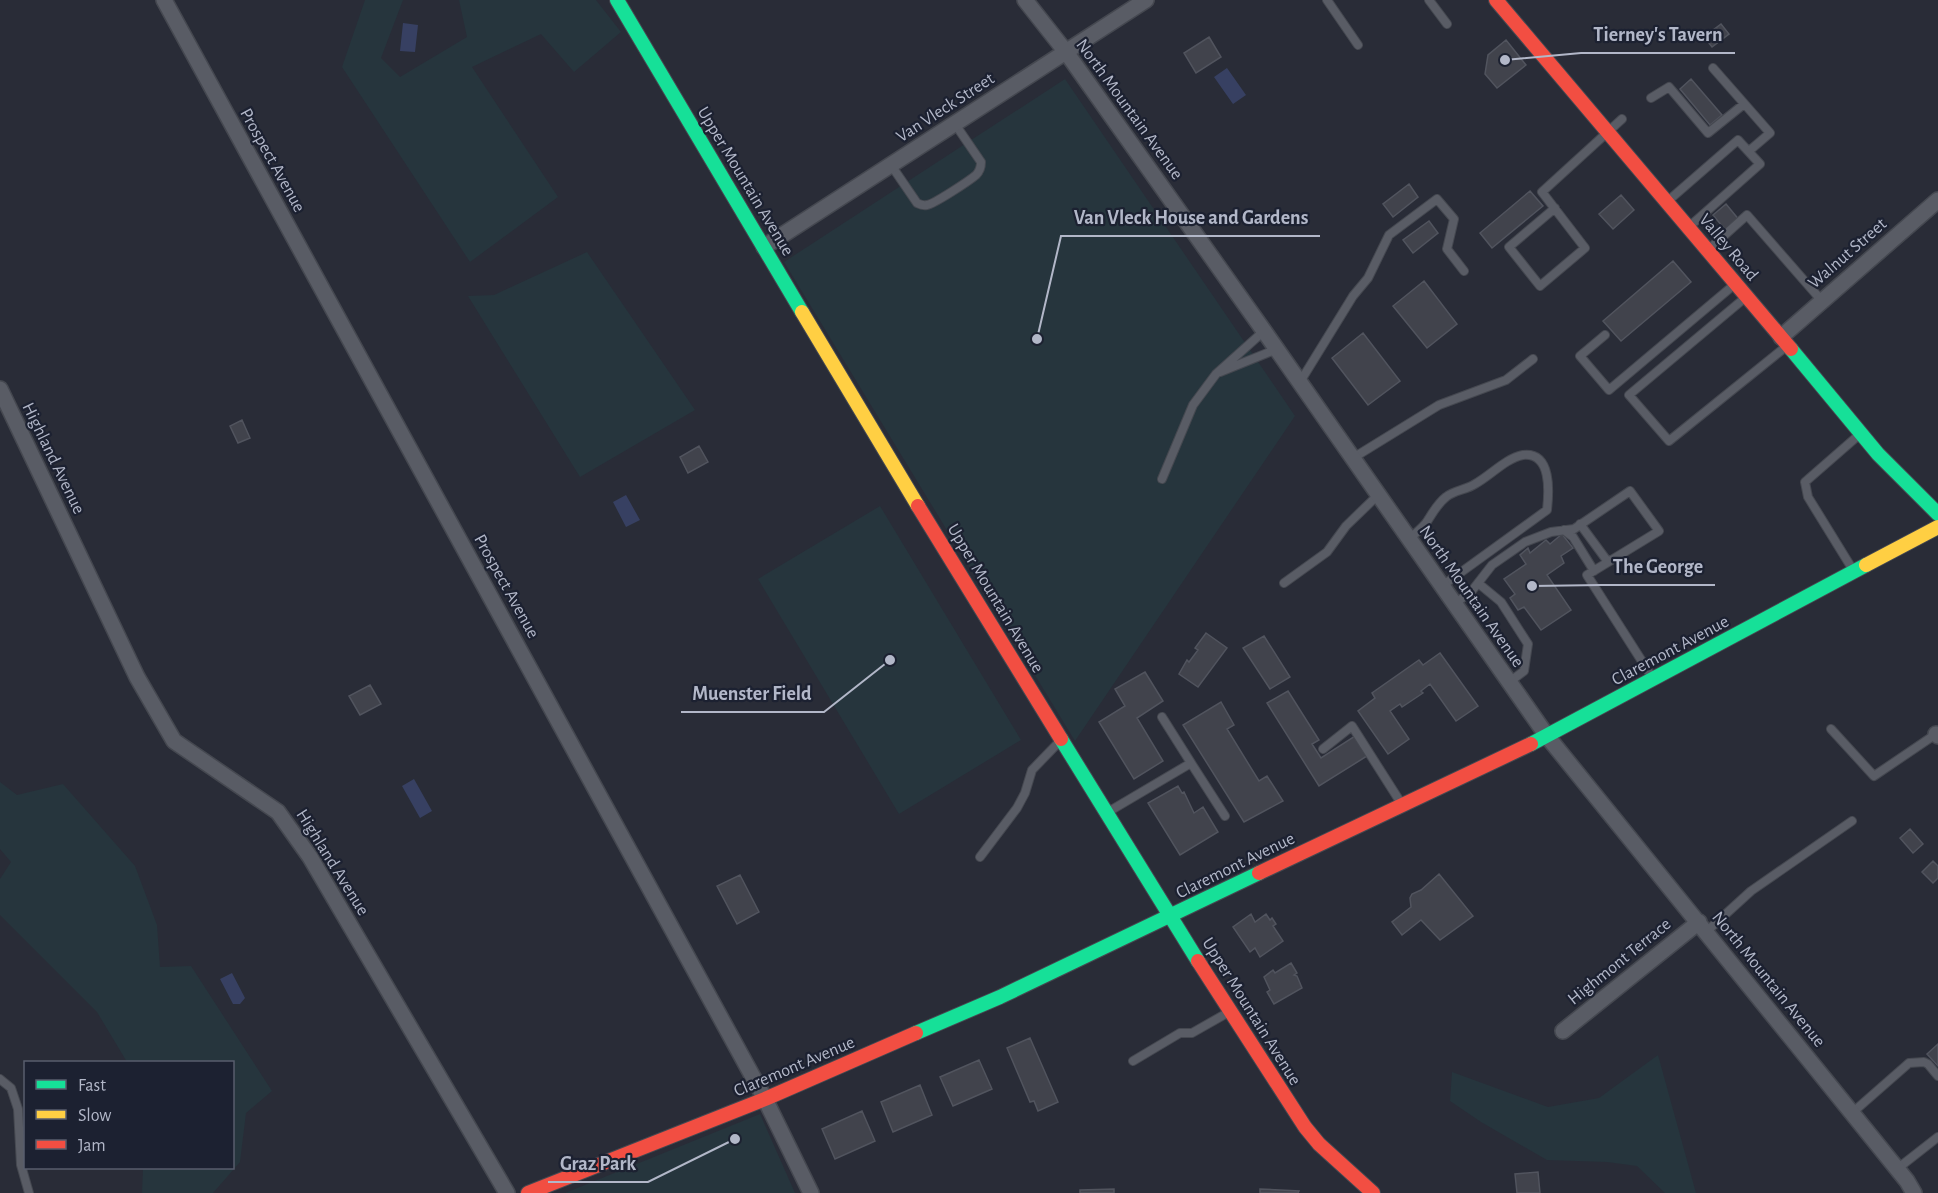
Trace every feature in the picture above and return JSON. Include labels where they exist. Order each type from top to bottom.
[{"type":"street","name":"Prospect Avenue","points":[[164,0],[765,1099],[811,1193]]},
{"type":"street","name":"Upper Mountain Avenue","points":[[617,0],[867,422],[1170,916],[1305,1127],[1319,1144],[1373,1193]]},
{"type":"street","name":"North Mountain Avenue","points":[[1025,0],[1066,52],[1277,349],[1547,736],[1703,927],[1914,1193]]},
{"type":"street","name":"Van Vleck Street","points":[[764,248],[1146,0]]},
{"type":"street","name":"Valley Road","points":[[1496,0],[1878,454],[1938,514]]},
{"type":"street","name":"Walnut Street","points":[[1785,341],[1822,301],[1938,200]]},
{"type":"street","name":"Highland Avenue","points":[[0,389],[137,677],[174,741],[278,812],[310,857],[507,1193]]},
{"type":"street","name":"Claremont Avenue","points":[[528,1193],[765,1099],[1000,997],[1547,736],[1938,527]]},
{"type":"street","name":"Highmont Terrace","points":[[1563,1031],[1703,927]]},
{"type":"lane","points":[[1327,0],[1358,45]]},
{"type":"lane","points":[[1429,0],[1447,24]]},
{"type":"lane","points":[[1713,68],[1770,133],[1749,151]]},
{"type":"lane","points":[[1651,98],[1669,87],[1708,133],[1744,104]]},
{"type":"lane","points":[[1555,208],[1509,247],[1540,286],[1585,248],[1555,208],[1542,192],[1622,119]]},
{"type":"lane","points":[[891,165],[917,204],[923,206],[929,205],[958,187],[975,176],[981,162],[955,124]]},
{"type":"lane","points":[[1667,202],[1738,140],[1749,151],[1760,164],[1689,227]]},
{"type":"lane","points":[[1300,382],[1353,296],[1368,278],[1389,235],[1437,199],[1454,219],[1447,249],[1464,271]]},
{"type":"lane","points":[[1708,250],[1747,215],[1822,301]]},
{"type":"lane","points":[[1605,335],[1580,356],[1609,390],[1736,283]]},
{"type":"lane","points":[[1747,296],[1629,395],[1669,441],[1785,341]]},
{"type":"lane","points":[[1162,479],[1193,405],[1216,374],[1264,331]]},
{"type":"lane","points":[[1216,374],[1277,349]]},
{"type":"lane","points":[[1353,458],[1439,405],[1506,380],[1533,359]]},
{"type":"lane","points":[[1855,572],[1808,497],[1805,482],[1861,433]]},
{"type":"lane","points":[[1409,539],[1424,525],[1440,502],[1449,494],[1473,485],[1509,461],[1523,455],[1535,457],[1544,466],[1549,479],[1547,510],[1442,586]]},
{"type":"lane","points":[[1454,604],[1471,592],[1492,565],[1525,542],[1551,532],[1574,529],[1630,491],[1659,531],[1587,575],[1653,679]]},
{"type":"lane","points":[[1284,583],[1327,552],[1346,526],[1378,495]]},
{"type":"lane","points":[[1580,524],[1608,562]]},
{"type":"lane","points":[[1564,530],[1573,537],[1594,571]]},
{"type":"lane","points":[[1478,583],[1501,602],[1528,644],[1524,671],[1508,683]]},
{"type":"lane","points":[[1162,717],[1225,816]]},
{"type":"lane","points":[[1323,749],[1352,726],[1401,804]]},
{"type":"lane","points":[[1831,729],[1874,776],[1937,735]]},
{"type":"lane","points":[[980,857],[1017,808],[1025,793],[1032,770],[1061,740]]},
{"type":"lane","points":[[1107,813],[1191,763]]},
{"type":"lane","points":[[1703,927],[1852,822]]},
{"type":"lane","points":[[1133,1060],[1180,1033],[1192,1033],[1231,1011]]},
{"type":"lane","points":[[1852,1113],[1909,1063],[1924,1062],[1938,1076]]},
{"type":"lane","points":[[0,1079],[11,1088],[18,1109],[21,1165],[29,1193]]},
{"type":"lane","points":[[1897,1169],[1938,1137]]},
{"type":"shaded area","points":[[365,0],[403,0],[381,58],[400,77],[467,37],[459,0],[596,0],[621,32],[574,72],[541,34],[472,67],[558,197],[470,262],[342,67]]},
{"type":"shaded area","points":[[1065,79],[1295,416],[1075,741],[784,262]]},
{"type":"shaded area","points":[[587,252],[695,410],[580,477],[468,296],[494,295]]},
{"type":"shaded area","points":[[880,506],[1021,740],[899,814],[758,579]]},
{"type":"shaded area","points":[[0,782],[17,795],[63,784],[135,866],[157,925],[160,967],[191,966],[272,1091],[246,1113],[240,1162],[234,1169],[234,1061],[126,1061],[97,1012],[0,915],[0,879],[11,862],[0,849]]},
{"type":"shaded area","points":[[1658,1055],[1696,1193],[1665,1193],[1637,1166],[1607,1162],[1547,1160],[1481,1122],[1450,1101],[1452,1072],[1548,1107],[1599,1098]]},
{"type":"shaded area","points":[[760,1114],[795,1193],[565,1193]]},
{"type":"shaded area","points":[[143,1169],[234,1169],[213,1193],[142,1193]]},
{"type":"water","points":[[403,23],[418,25],[415,52],[400,51]]},
{"type":"water","points":[[1227,68],[1246,95],[1233,104],[1214,77]]},
{"type":"water","points":[[626,495],[640,520],[626,527],[613,502]]},
{"type":"water","points":[[414,779],[432,811],[420,818],[402,786]]},
{"type":"water","points":[[232,973],[245,998],[240,1004],[233,1004],[220,979]]},
{"type":"building","points":[[1721,24],[1729,34],[1712,47],[1704,37]]},
{"type":"building","points":[[1209,37],[1221,57],[1196,73],[1184,53]]},
{"type":"building","points":[[1506,40],[1526,65],[1497,88],[1485,74],[1488,55]]},
{"type":"building","points":[[1691,79],[1722,115],[1710,125],[1680,89]]},
{"type":"building","points":[[1409,184],[1418,197],[1393,217],[1383,204]]},
{"type":"building","points":[[1530,191],[1543,206],[1492,248],[1480,233]]},
{"type":"building","points":[[1621,195],[1634,210],[1613,229],[1599,214]]},
{"type":"building","points":[[1726,204],[1740,221],[1727,232],[1713,215]]},
{"type":"building","points":[[1429,221],[1438,233],[1413,253],[1403,240]]},
{"type":"building","points":[[1673,261],[1691,282],[1621,341],[1603,321]]},
{"type":"building","points":[[1424,281],[1457,324],[1427,348],[1393,306]]},
{"type":"building","points":[[1363,333],[1400,381],[1368,405],[1332,358]]},
{"type":"building","points":[[242,420],[250,438],[238,443],[230,426]]},
{"type":"building","points":[[699,446],[708,462],[688,473],[680,457]]},
{"type":"building","points":[[1562,534],[1573,548],[1561,556],[1564,563],[1547,575],[1571,610],[1541,630],[1524,607],[1518,610],[1510,598],[1515,594],[1504,579],[1526,564],[1520,555],[1528,548],[1530,553],[1546,540],[1550,544]]},
{"type":"building","points":[[1206,633],[1227,648],[1198,687],[1179,674],[1187,660],[1189,662],[1198,650],[1195,648]]},
{"type":"building","points":[[1264,636],[1290,677],[1270,689],[1243,648]]},
{"type":"building","points":[[1440,653],[1478,706],[1456,721],[1430,684],[1421,691],[1423,693],[1402,707],[1400,704],[1390,711],[1409,739],[1388,754],[1358,711],[1375,698],[1372,693],[1419,660],[1423,665]]},
{"type":"building","points":[[1145,672],[1163,701],[1137,718],[1163,761],[1134,779],[1099,722],[1125,706],[1115,689]]},
{"type":"building","points":[[370,685],[381,704],[360,715],[349,696]]},
{"type":"building","points":[[1288,691],[1319,740],[1312,744],[1321,758],[1355,736],[1367,756],[1319,786],[1267,703]]},
{"type":"building","points":[[1221,702],[1234,725],[1227,729],[1259,781],[1267,776],[1283,801],[1244,822],[1183,725]]},
{"type":"building","points":[[1178,786],[1182,793],[1184,792],[1194,813],[1203,807],[1218,832],[1180,855],[1148,803]]},
{"type":"building","points":[[1910,829],[1923,844],[1913,853],[1900,838]]},
{"type":"building","points":[[1933,861],[1938,866],[1938,878],[1933,883],[1922,872]]},
{"type":"building","points":[[1439,874],[1473,916],[1440,940],[1421,920],[1402,935],[1392,922],[1411,907],[1412,894],[1421,890]]},
{"type":"building","points":[[740,875],[759,912],[737,924],[717,886]]},
{"type":"building","points":[[1251,914],[1255,922],[1266,914],[1270,920],[1272,918],[1276,924],[1273,926],[1283,941],[1260,957],[1255,948],[1250,952],[1233,927]]},
{"type":"building","points":[[1291,963],[1297,973],[1294,975],[1297,976],[1302,988],[1274,1004],[1267,992],[1270,990],[1264,977],[1273,970],[1275,973]]},
{"type":"building","points":[[1030,1038],[1058,1102],[1038,1111],[1034,1101],[1030,1102],[1007,1048]]},
{"type":"building","points":[[1938,1044],[1938,1066],[1927,1054]]},
{"type":"building","points":[[979,1060],[992,1089],[953,1106],[940,1077]]},
{"type":"building","points":[[920,1085],[932,1115],[893,1132],[881,1102]]},
{"type":"building","points":[[862,1111],[875,1141],[835,1159],[822,1129]]},
{"type":"building","points":[[1538,1172],[1540,1193],[1517,1193],[1515,1174]]},
{"type":"building","points":[[1114,1189],[1114,1193],[1080,1193],[1080,1190]]},
{"type":"building","points":[[1260,1189],[1299,1191],[1298,1193],[1260,1193]]},
{"type":"traffic: fast","points":[[617,0],[802,312]]},
{"type":"traffic: fast","points":[[1791,349],[1878,454],[1938,514]]},
{"type":"traffic: fast","points":[[1531,744],[1866,565]]},
{"type":"traffic: fast","points":[[1061,739],[1198,961]]},
{"type":"traffic: fast","points":[[916,1033],[1000,997],[1259,873]]},
{"type":"traffic: slow","points":[[802,312],[918,506]]},
{"type":"traffic: slow","points":[[1866,565],[1938,527]]},
{"type":"traffic: jam","points":[[1496,0],[1791,349]]},
{"type":"traffic: jam","points":[[918,506],[1061,739]]},
{"type":"traffic: jam","points":[[1259,873],[1531,744]]},
{"type":"traffic: jam","points":[[1198,961],[1305,1127],[1319,1144],[1373,1193]]},
{"type":"traffic: jam","points":[[528,1193],[765,1099],[916,1033]]},
{"type":"place","name":"Tierney's Tavern","points":[[1505,60]]},
{"type":"place","name":"Van Vleck House and Gardens","points":[[1037,339]]},
{"type":"place","name":"The George","points":[[1532,586]]},
{"type":"place","name":"Muenster Field","points":[[890,660]]},
{"type":"place","name":"Graz Park","points":[[735,1139]]}]
